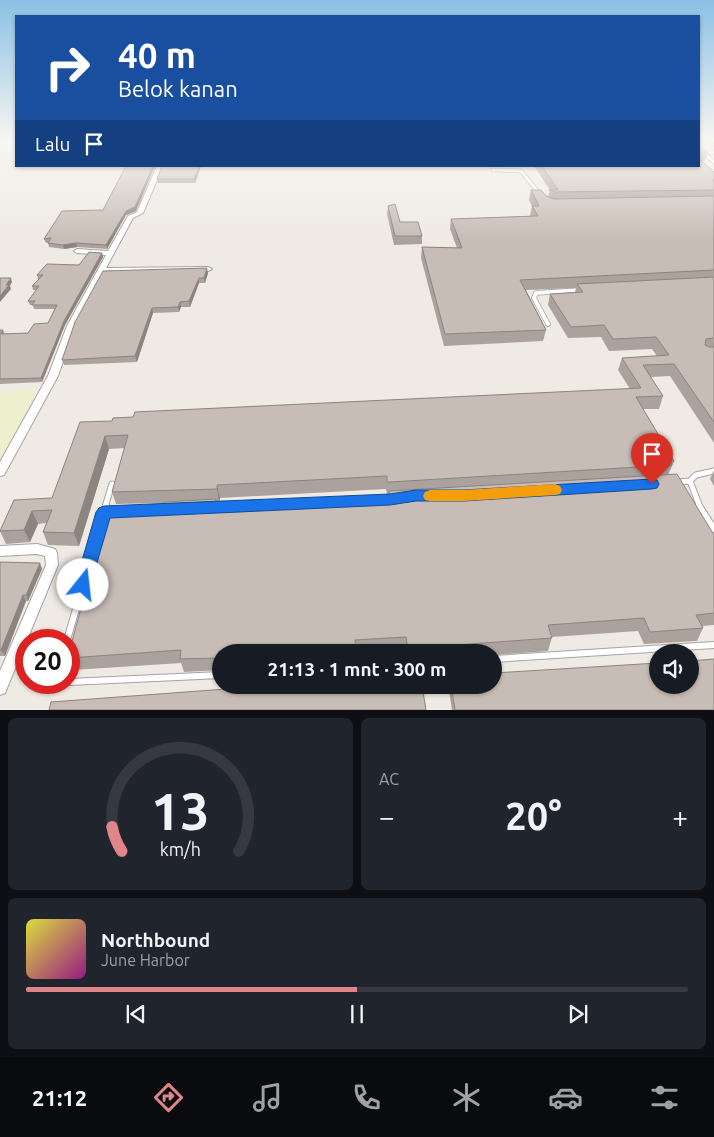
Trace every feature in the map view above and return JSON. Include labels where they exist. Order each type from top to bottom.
[{"type":"street","points":[[0,472],[53,376],[71,326],[130,216],[140,213],[157,173]]},
{"type":"street","points":[[77,251],[111,253]]},
{"type":"street","points":[[102,270],[208,268]]},
{"type":"street","points":[[0,551],[37,549],[51,553],[52,564],[0,688]]},
{"type":"lane","points":[[523,173],[540,195]]},
{"type":"lane","points":[[548,324],[534,298],[536,293],[586,290]]},
{"type":"lane","points":[[670,483],[690,482],[696,475],[714,470]]},
{"type":"lane","points":[[690,482],[697,502],[714,529]]},
{"type":"lane","points":[[70,629],[112,484]]},
{"type":"lane","points":[[104,512],[113,512]]},
{"type":"lane","points":[[502,658],[714,645]]},
{"type":"lane","points":[[80,681],[212,675]]},
{"type":"green space","points":[[37,389],[5,454],[0,454],[0,392]]},
{"type":"building","points":[[122,173],[150,173],[135,207],[126,211],[106,245],[76,243],[63,245],[48,243],[51,238],[44,239],[62,211],[103,210]]},
{"type":"building","points":[[159,173],[197,173],[194,179],[157,179]]},
{"type":"building","points":[[547,173],[714,173],[714,190],[554,192],[549,190],[558,190]]},
{"type":"building","points":[[531,190],[541,190],[546,196],[554,199],[714,196],[714,270],[520,280],[546,330],[445,334],[422,247],[462,248],[451,219],[538,216],[532,206],[539,206]]},
{"type":"building","points":[[395,204],[400,222],[418,222],[422,236],[395,236],[388,206]]},
{"type":"building","points":[[89,252],[102,253],[64,321],[41,378],[0,379],[0,330],[3,330],[1,334],[28,333],[34,324],[48,323],[57,305],[32,305],[35,301],[28,301],[39,286],[32,286],[43,275],[37,275],[47,264],[79,265]]},
{"type":"building","points":[[207,268],[204,278],[199,278],[189,301],[180,302],[178,307],[152,308],[135,356],[62,360],[75,322],[103,271]]},
{"type":"building","points":[[714,277],[714,338],[706,339],[705,345],[714,347],[714,422],[674,364],[643,365],[663,396],[636,397],[674,461],[670,461],[672,465],[390,482],[387,482],[387,476],[217,485],[217,489],[112,492],[128,435],[105,436],[74,533],[43,532],[52,510],[32,511],[24,530],[0,531],[14,500],[52,498],[80,422],[112,421],[113,418],[133,417],[135,412],[641,388],[622,358],[669,355],[656,337],[613,339],[604,325],[571,327],[550,294],[583,292],[577,284]]},
{"type":"building","points":[[0,278],[11,278],[6,285],[9,285],[0,296]]},
{"type":"building","points":[[677,474],[714,535],[714,613],[696,615],[703,628],[650,632],[644,618],[548,625],[552,638],[473,644],[407,644],[406,637],[355,640],[355,644],[212,644],[212,658],[180,659],[181,650],[80,657],[80,629],[75,629],[108,510],[163,507],[164,502],[216,499],[215,506],[390,497],[389,491]]},
{"type":"building","points":[[0,562],[40,563],[26,595],[23,595],[1,650],[0,650]]},
{"type":"building","points":[[714,659],[714,710],[455,710],[452,694],[502,694],[502,673],[649,664],[649,694],[699,694],[699,660]]},
{"type":"building","points":[[212,690],[212,694],[423,694],[426,710],[49,710],[51,702]]},
{"type":"slow traffic","points":[[430,496],[464,496],[555,490]]},
{"type":"route","points":[[83,585],[104,512],[390,499],[416,496],[464,496],[652,484]]}]
